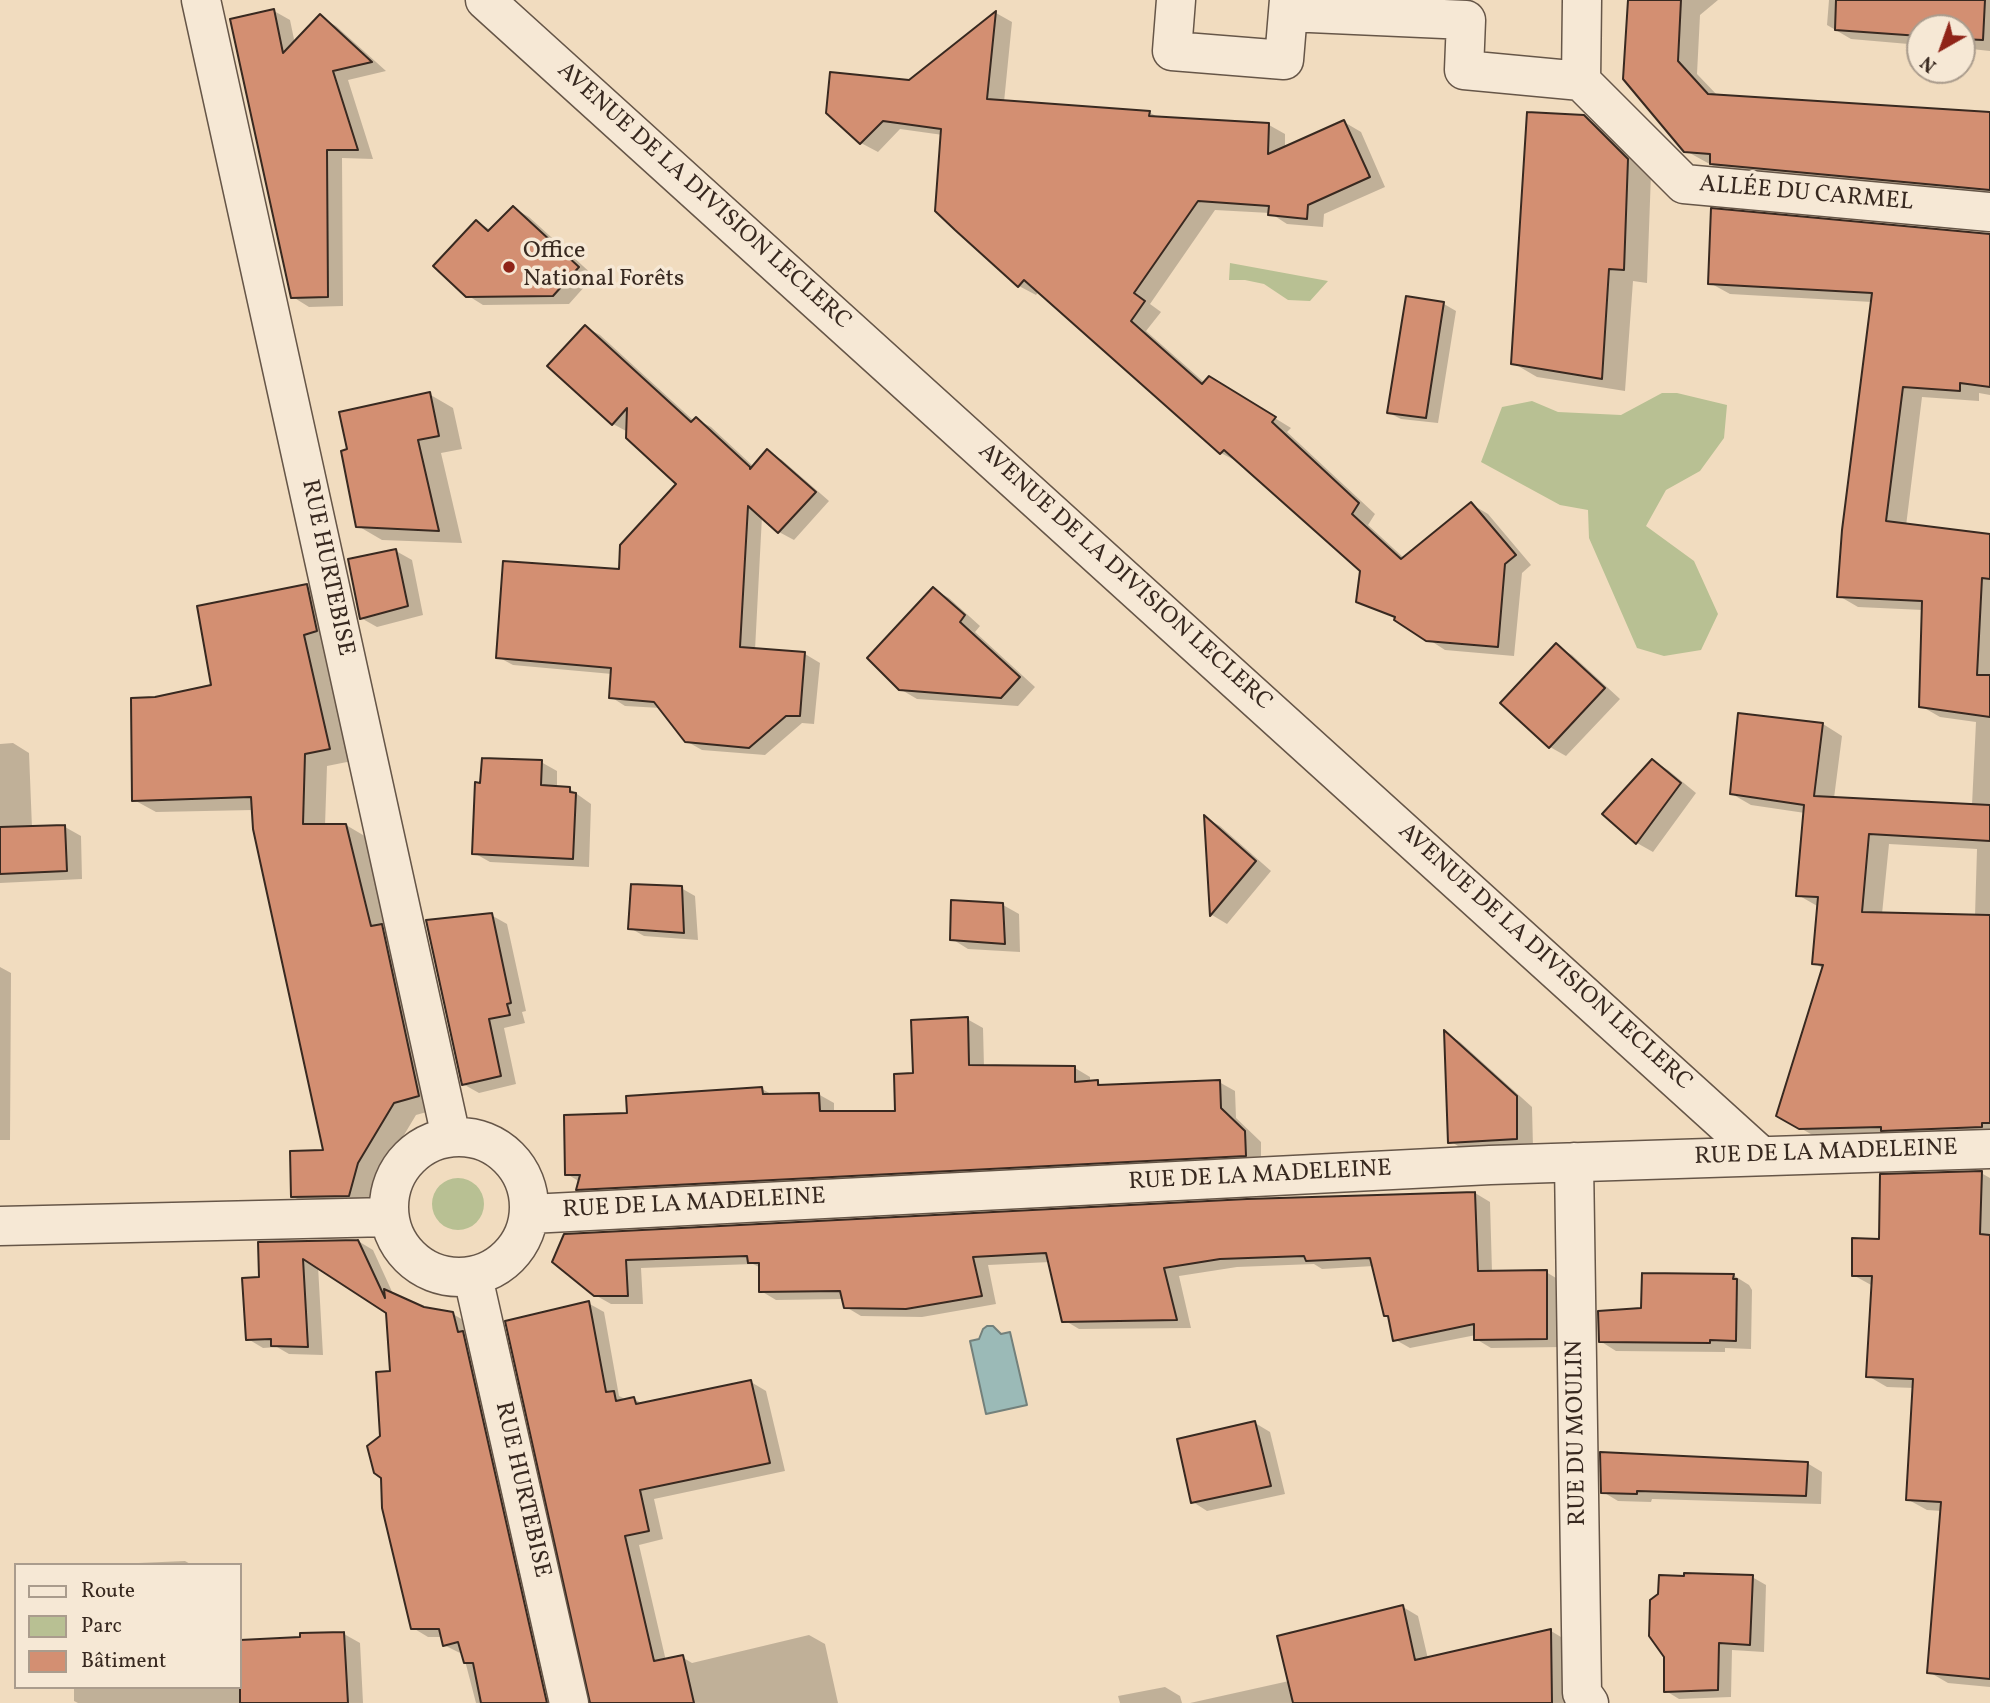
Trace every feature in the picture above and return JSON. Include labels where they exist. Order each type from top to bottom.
[{"type":"street","name":"RUE HURTEBISE","points":[[201,0],[451,1137]]},
{"type":"street","name":"AVENUE DE LA DIVISION LECLERC","points":[[485,0],[1761,1156]]},
{"type":"street","points":[[1176,0],[1172,51],[1284,60],[1288,6],[1467,10],[1464,70],[1581,81],[1582,0]]},
{"type":"street","name":"ALLÉE DU CARMEL","points":[[1581,81],[1684,184],[1990,212]]},
{"type":"street","points":[[451,1137],[472,1138],[491,1145],[508,1157],[521,1173],[528,1193],[530,1214],[524,1236],[512,1255],[495,1269],[474,1277],[451,1278],[428,1271],[409,1258],[396,1239],[389,1217],[389,1195],[397,1173],[411,1156],[429,1143],[451,1137]]},
{"type":"street","name":"RUE DE LA MADELEINE","points":[[530,1214],[1574,1162],[1990,1149]]},
{"type":"street","name":"RUE DU MOULIN","points":[[1574,1162],[1582,1693],[1589,1703]]},
{"type":"street","points":[[0,1226],[389,1217]]},
{"type":"street","name":"RUE HURTEBISE","points":[[474,1277],[569,1703]]},
{"type":"green space","points":[[1230,263],[1328,281],[1310,301],[1288,300],[1264,284],[1229,280]]},
{"type":"green space","points":[[1662,393],[1677,393],[1727,405],[1724,438],[1700,471],[1666,490],[1646,526],[1694,561],[1718,614],[1701,650],[1664,656],[1637,648],[1589,538],[1588,510],[1560,505],[1481,462],[1502,407],[1532,401],[1558,412],[1621,415]]},
{"type":"green space","points":[[458,1178],[477,1185],[484,1204],[477,1223],[458,1230],[439,1223],[432,1204],[439,1185]]},
{"type":"water","points":[[987,1326],[993,1326],[1001,1334],[1010,1332],[1027,1405],[986,1414],[970,1341],[979,1339]]},
{"type":"building","points":[[1628,0],[1681,0],[1678,61],[1708,94],[1990,112],[1990,190],[1710,164],[1710,154],[1684,152],[1623,79]]},
{"type":"building","points":[[1836,0],[1985,0],[1983,40],[1976,40],[1976,14],[1906,14],[1906,35],[1835,30]]},
{"type":"building","points":[[274,9],[283,53],[320,14],[372,62],[333,71],[358,150],[327,150],[328,297],[291,298],[230,19]]},
{"type":"building","points":[[996,11],[987,99],[1150,111],[1149,116],[1269,123],[1268,154],[1344,120],[1370,177],[1308,205],[1307,219],[1268,215],[1269,206],[1198,201],[1134,293],[1145,301],[1131,321],[1202,384],[1209,376],[1276,417],[1272,422],[1359,503],[1352,514],[1401,559],[1471,502],[1516,555],[1505,564],[1498,647],[1426,641],[1394,620],[1395,617],[1356,602],[1360,571],[1224,450],[1220,454],[1024,280],[1018,287],[955,230],[935,211],[941,129],[883,121],[860,144],[826,113],[830,72],[909,80]]},
{"type":"building","points":[[1527,112],[1584,115],[1628,159],[1624,270],[1609,269],[1602,379],[1511,364]]},
{"type":"building","points":[[513,206],[579,267],[553,296],[466,297],[433,266],[476,220],[488,231]]},
{"type":"building","points":[[1711,208],[1990,234],[1990,387],[1960,383],[1960,391],[1903,387],[1886,521],[1990,534],[1990,579],[1982,578],[1977,675],[1990,675],[1990,717],[1919,707],[1922,601],[1837,597],[1842,530],[1872,293],[1708,284]]},
{"type":"building","points":[[1406,296],[1444,302],[1426,418],[1387,413]]},
{"type":"building","points":[[585,325],[691,422],[696,417],[750,469],[767,449],[816,492],[778,533],[748,506],[740,647],[805,652],[800,716],[786,716],[749,748],[685,742],[654,702],[609,698],[611,668],[496,658],[503,561],[619,569],[620,545],[676,484],[626,438],[627,408],[612,425],[547,366]]},
{"type":"building","points":[[430,392],[439,436],[418,440],[439,531],[356,527],[341,451],[347,449],[339,412]]},
{"type":"building","points":[[396,549],[408,606],[360,619],[348,559]]},
{"type":"building","points":[[307,584],[317,631],[304,635],[330,749],[305,754],[303,824],[346,824],[371,926],[382,924],[419,1096],[394,1103],[358,1163],[349,1196],[291,1197],[290,1151],[323,1150],[253,829],[251,797],[132,801],[131,698],[155,697],[211,685],[197,606]]},
{"type":"building","points":[[933,587],[965,615],[960,622],[1020,677],[1001,698],[899,690],[867,658]]},
{"type":"building","points":[[1556,643],[1605,688],[1549,748],[1500,703]]},
{"type":"building","points":[[1738,713],[1823,723],[1814,796],[1990,805],[1990,841],[1869,834],[1862,912],[1990,915],[1990,1123],[1982,1123],[1982,1127],[1881,1131],[1881,1127],[1799,1129],[1776,1116],[1823,965],[1812,964],[1818,897],[1796,896],[1804,805],[1730,794]]},
{"type":"building","points":[[482,758],[542,760],[541,785],[570,787],[570,792],[576,793],[573,859],[472,854],[475,782],[480,783]]},
{"type":"building","points":[[1652,759],[1681,783],[1636,844],[1602,814]]},
{"type":"building","points":[[1204,815],[1256,861],[1210,916]]},
{"type":"building","points":[[65,825],[67,871],[0,874],[0,827]]},
{"type":"building","points":[[631,884],[682,886],[684,933],[628,929]]},
{"type":"building","points":[[951,900],[1003,903],[1005,944],[950,940]]},
{"type":"building","points":[[492,913],[511,1003],[507,1004],[510,1015],[489,1019],[501,1076],[462,1085],[426,920]]},
{"type":"building","points":[[968,1017],[969,1065],[1075,1066],[1075,1082],[1098,1080],[1098,1085],[1220,1080],[1221,1108],[1245,1131],[1246,1156],[576,1190],[580,1175],[565,1175],[564,1115],[627,1113],[626,1096],[762,1087],[763,1094],[819,1093],[820,1111],[895,1111],[894,1074],[913,1073],[911,1020]]},
{"type":"building","points":[[1444,1030],[1517,1096],[1517,1139],[1448,1143]]},
{"type":"building","points":[[1982,1171],[1980,1234],[1990,1235],[1990,1679],[1927,1673],[1941,1502],[1906,1500],[1913,1379],[1866,1377],[1872,1276],[1852,1276],[1852,1238],[1879,1239],[1880,1174]]},
{"type":"building","points":[[1475,1192],[1478,1271],[1547,1270],[1547,1339],[1474,1340],[1474,1324],[1393,1341],[1370,1258],[1306,1261],[1304,1256],[1220,1259],[1164,1268],[1177,1320],[1062,1322],[1046,1253],[973,1257],[982,1296],[906,1309],[844,1308],[840,1291],[759,1292],[759,1263],[748,1263],[747,1256],[626,1260],[628,1296],[594,1296],[552,1262],[564,1234],[1247,1199]]},
{"type":"building","points":[[358,1240],[385,1298],[384,1289],[424,1307],[453,1312],[458,1332],[463,1331],[547,1703],[481,1703],[473,1663],[464,1663],[458,1642],[443,1646],[439,1629],[411,1629],[382,1508],[381,1478],[374,1473],[367,1446],[380,1436],[376,1372],[390,1371],[386,1313],[303,1259],[308,1347],[271,1346],[271,1339],[246,1340],[242,1278],[259,1277],[258,1242]]},
{"type":"building","points":[[1642,1273],[1734,1274],[1733,1279],[1737,1279],[1736,1341],[1599,1342],[1598,1311],[1641,1308]]},
{"type":"building","points":[[589,1301],[606,1392],[614,1391],[616,1401],[634,1397],[636,1404],[751,1380],[770,1463],[640,1490],[649,1531],[625,1536],[654,1661],[683,1655],[694,1703],[590,1703],[505,1321]]},
{"type":"building","points":[[1255,1421],[1271,1486],[1191,1503],[1177,1439]]},
{"type":"building","points":[[1600,1452],[1808,1462],[1806,1496],[1637,1491],[1637,1494],[1601,1493]]},
{"type":"building","points":[[1684,1573],[1753,1575],[1750,1645],[1719,1643],[1718,1690],[1664,1692],[1664,1657],[1649,1636],[1650,1600],[1658,1594],[1659,1575],[1684,1576]]},
{"type":"building","points":[[1403,1605],[1415,1660],[1551,1629],[1552,1703],[1293,1703],[1277,1636]]},
{"type":"building","points":[[344,1632],[348,1703],[240,1703],[242,1640],[300,1637],[300,1633]]},
{"type":"place","name":"Office National Forêts","points":[[509,267]]}]
